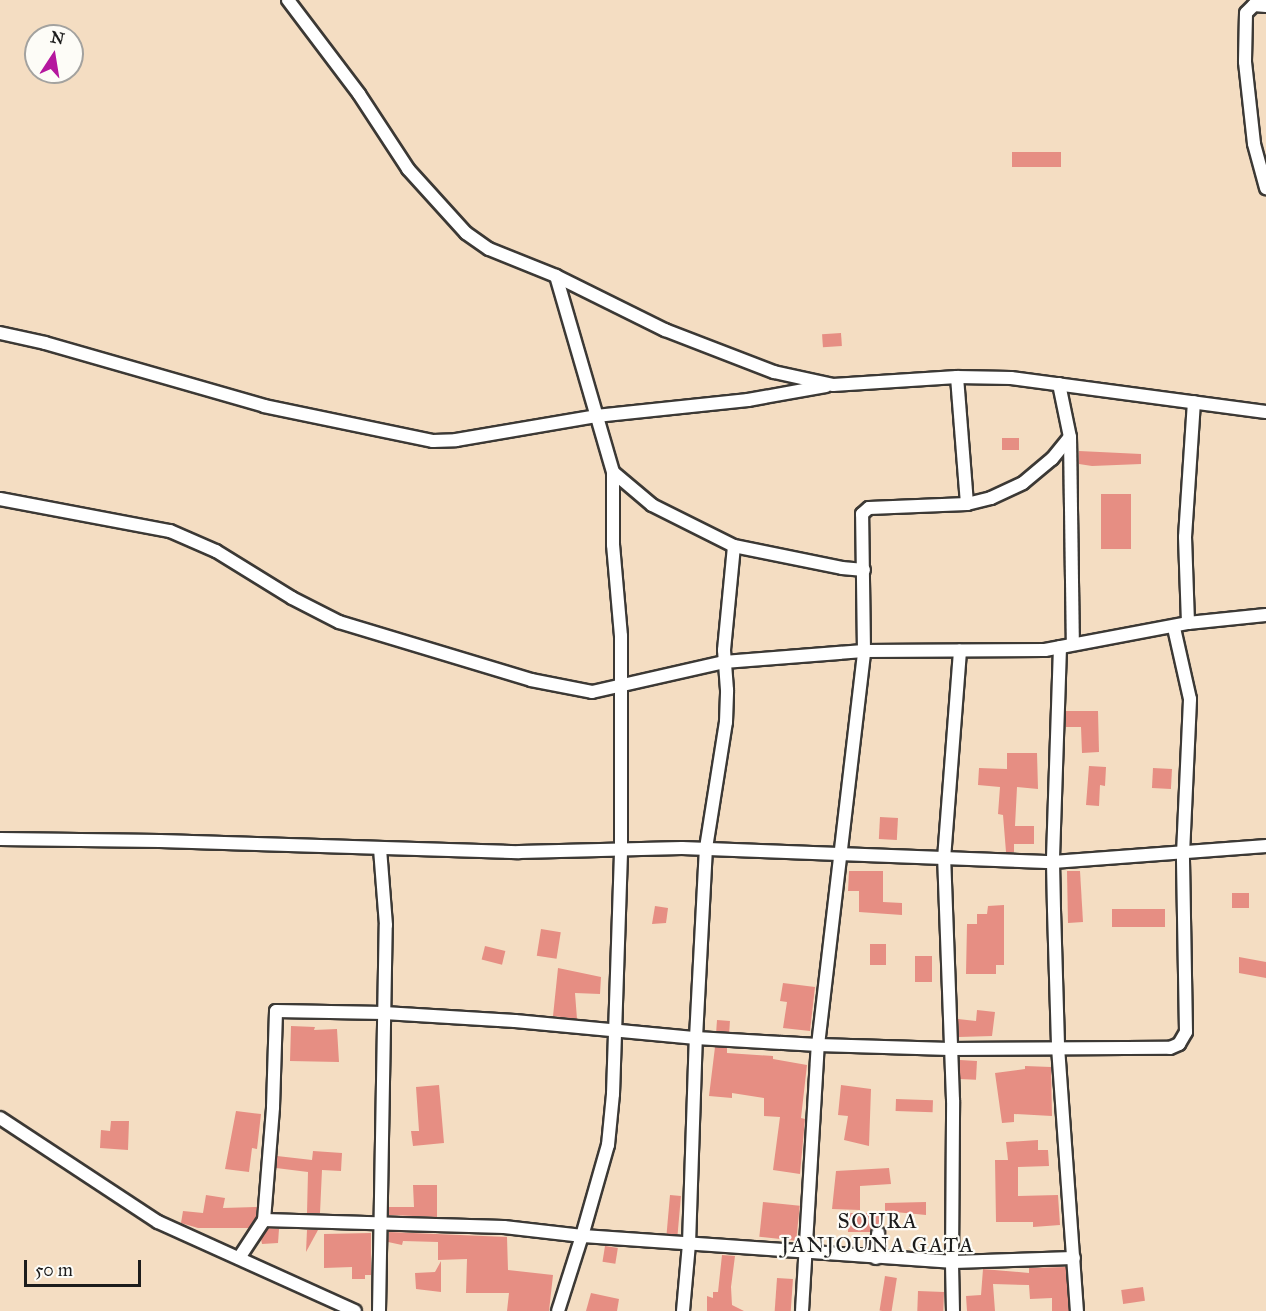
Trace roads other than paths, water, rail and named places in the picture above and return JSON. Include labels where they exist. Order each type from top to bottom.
[{"type":"street","points":[[288,0],[358,94],[408,169],[444,212],[489,249],[556,276],[675,333],[774,372],[833,385]]},
{"type":"street","points":[[1266,6],[1254,5],[1246,13],[1245,62],[1254,144],[1266,189]]},
{"type":"street","points":[[556,276],[613,472],[613,545],[621,636],[621,849],[608,1145],[558,1311]]},
{"type":"street","points":[[0,333],[45,343],[264,406],[433,441],[456,440],[596,417],[748,400],[833,385],[957,377],[1011,378],[1266,412]]},
{"type":"street","points":[[957,377],[968,504]]},
{"type":"street","points":[[1059,384],[1070,437],[1073,644]]},
{"type":"street","points":[[1188,623],[1185,537],[1194,402]]},
{"type":"street","points":[[802,1311],[818,1045],[864,651],[862,514],[864,509],[968,504],[991,498],[1023,483],[1052,459],[1070,437]]},
{"type":"street","points":[[613,472],[652,505],[734,546],[842,568],[864,570]]},
{"type":"street","points":[[0,500],[170,531],[216,551],[292,598],[339,622],[531,680],[592,692],[606,691],[620,684],[724,662],[864,651],[1007,652],[1060,647],[1174,628],[1188,623],[1266,615]]},
{"type":"street","points":[[683,1311],[689,1244],[696,1038],[706,848],[726,722],[727,690],[724,662],[734,546]]},
{"type":"street","points":[[239,1258],[264,1220],[273,1107],[276,1011],[384,1013],[696,1038],[818,1045],[950,1049],[1170,1048],[1179,1044],[1186,1032],[1184,854],[1190,699],[1174,628]]},
{"type":"street","points":[[1060,647],[1053,861],[1058,1047],[1077,1311]]},
{"type":"street","points":[[953,1311],[953,1100],[944,859],[960,651]]},
{"type":"street","points":[[0,839],[551,852],[706,848],[944,859],[1053,861],[1184,854],[1266,846]]},
{"type":"street","points":[[379,1311],[386,925],[380,849]]},
{"type":"street","points":[[0,1118],[135,1209],[181,1233],[355,1311]]},
{"type":"street","points":[[264,1220],[504,1227],[582,1236],[952,1262],[1074,1258]]},
{"type":"street","points":[[876,1258],[878,1233]]},
{"type":"district","name":"SOURA JANJOUNA GATA","points":[[878,1233]]}]
